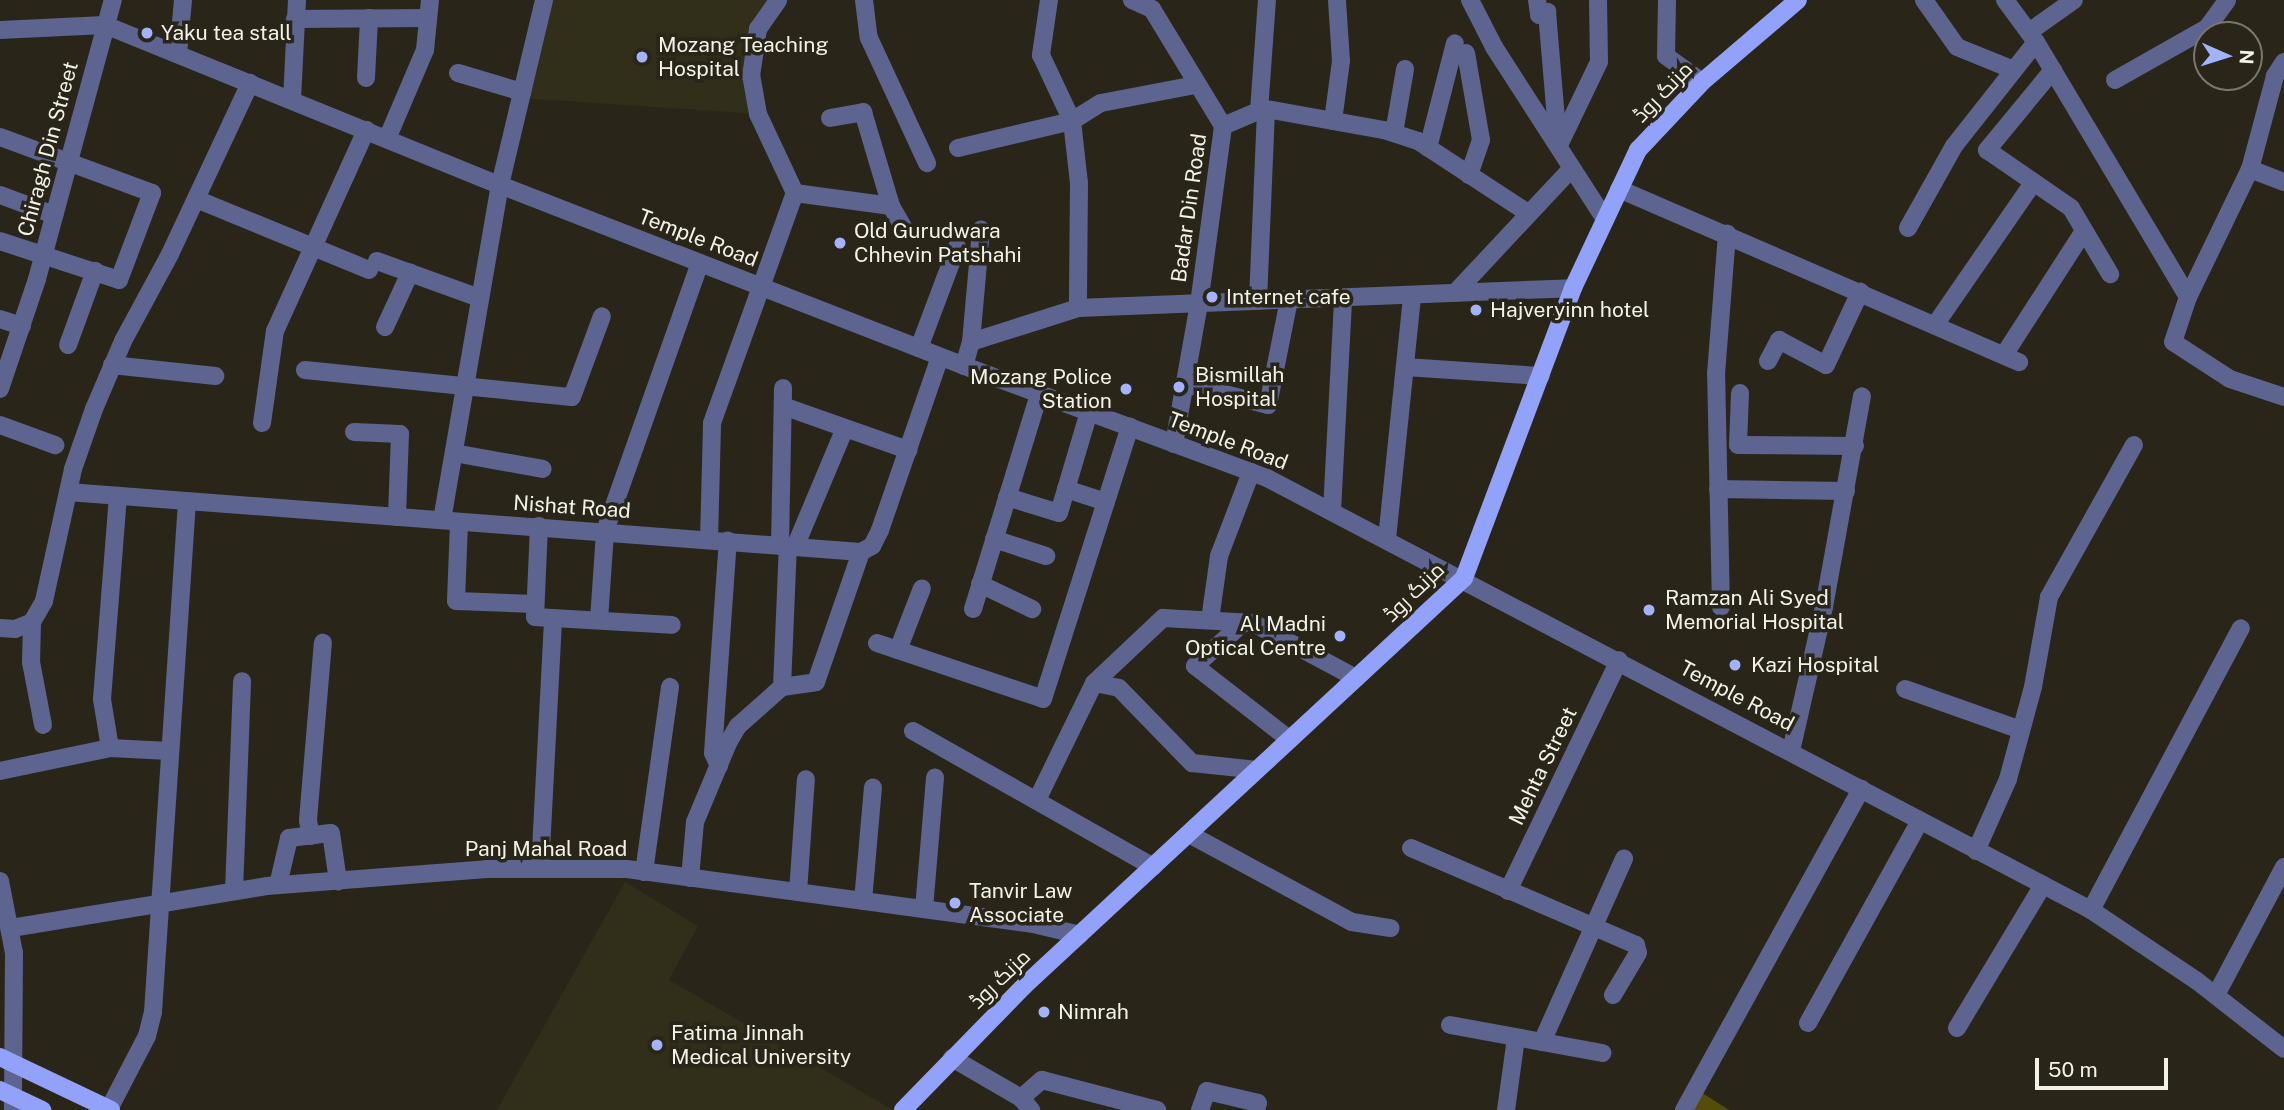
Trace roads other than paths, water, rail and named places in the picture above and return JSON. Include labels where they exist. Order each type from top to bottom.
[{"type":"main road","name":"مزنگ روڈ","points":[[903,1110],[952,1058],[1080,934],[1464,578],[1573,288],[1638,150],[1702,82],[1798,0]]},
{"type":"main road","points":[[6,1059],[110,1109]]},
{"type":"main road","points":[[9,1099],[42,1110]]},
{"type":"street","name":"Chiragh Din Street","points":[[1,382],[22,326],[44,253],[113,0]]},
{"type":"street","points":[[178,54],[183,0]]},
{"type":"street","points":[[292,99],[297,0]]},
{"type":"street","points":[[535,604],[456,601],[451,522],[454,453],[500,185],[544,0]]},
{"type":"street","points":[[719,766],[713,753],[719,540],[712,423],[764,288],[795,193],[775,158],[758,114],[751,75],[758,29],[778,0]]},
{"type":"street","points":[[864,0],[869,37],[927,163]]},
{"type":"street","points":[[1049,0],[1041,55],[1072,121],[1079,183],[1078,308]]},
{"type":"street","points":[[1132,0],[1152,9],[1195,85],[1223,126]]},
{"type":"street","name":"Badar Din Road","points":[[1174,444],[1199,304],[1223,126],[1259,111],[1267,0]]},
{"type":"street","points":[[1333,121],[1341,61],[1337,0]]},
{"type":"street","points":[[1470,0],[1494,47],[1570,170],[1604,218]]},
{"type":"street","points":[[1537,0],[1539,15],[1548,12],[1558,147]]},
{"type":"street","points":[[1558,147],[1599,62],[1598,0]]},
{"type":"street","points":[[1668,0],[1666,56],[1702,82]]},
{"type":"street","points":[[1924,0],[1957,47],[2014,70]]},
{"type":"street","points":[[2005,0],[2033,37],[2188,297]]},
{"type":"street","points":[[1908,228],[1954,146],[2014,70],[2033,37],[2074,0]]},
{"type":"street","points":[[2115,80],[2207,28],[2227,0]]},
{"type":"street","points":[[295,19],[369,18],[429,9],[425,50],[387,139]]},
{"type":"street","points":[[366,78],[369,18]]},
{"type":"street","name":"Temple Road","points":[[0,30],[105,25],[699,263],[940,357],[1251,472],[1464,578],[2091,910],[2216,995],[2284,1049]]},
{"type":"street","points":[[1428,148],[1460,48],[1482,140],[1469,175]]},
{"type":"street","points":[[2284,62],[2274,76],[2250,169],[2188,297],[2173,342],[2230,379],[2284,397]]},
{"type":"street","points":[[1394,133],[1405,69]]},
{"type":"street","points":[[2053,70],[1987,150],[2071,208],[2082,234],[2110,274]]},
{"type":"street","points":[[458,73],[522,92]]},
{"type":"street","points":[[43,725],[31,662],[33,622],[44,601],[68,492],[112,365],[250,83]]},
{"type":"street","points":[[958,148],[1072,121],[1101,103],[1195,85]]},
{"type":"street","points":[[1258,301],[1266,109],[1394,133],[1428,148],[1528,213]]},
{"type":"street","points":[[830,118],[863,112],[891,206],[905,230]]},
{"type":"street","points":[[262,423],[275,331],[366,130]]},
{"type":"street","points":[[0,137],[152,193],[119,280],[44,253],[0,241]]},
{"type":"street","points":[[2250,169],[2284,183]]},
{"type":"street","points":[[1455,293],[1570,170]]},
{"type":"street","points":[[1935,325],[2033,183]]},
{"type":"street","points":[[1619,188],[2012,359],[2082,234]]},
{"type":"street","points":[[795,193],[891,206]]},
{"type":"street","points":[[196,198],[313,247],[373,266],[410,273],[480,299]]},
{"type":"street","points":[[1,200],[54,215]]},
{"type":"street","points":[[964,366],[971,342],[981,229]]},
{"type":"street","points":[[1721,607],[1717,374],[1727,233]]},
{"type":"street","points":[[919,348],[957,247]]},
{"type":"street","points":[[599,620],[604,531],[699,263]]},
{"type":"street","points":[[68,345],[95,271]]},
{"type":"street","points":[[384,327],[410,273]]},
{"type":"street","points":[[971,342],[1078,308],[1573,288]]},
{"type":"street","points":[[1768,361],[1779,340],[1826,365],[1860,292]]},
{"type":"street","points":[[1387,539],[1412,295]]},
{"type":"street","points":[[1332,511],[1343,298]]},
{"type":"street","points":[[1185,384],[1268,404],[1289,300]]},
{"type":"street","points":[[305,370],[572,397],[602,316]]},
{"type":"street","points":[[0,319],[22,326]]},
{"type":"street","points":[[690,878],[695,822],[738,726],[782,687],[816,682],[860,552],[872,546],[880,530],[940,357]]},
{"type":"street","points":[[112,365],[215,376]]},
{"type":"street","points":[[1405,367],[1541,376]]},
{"type":"street","points":[[782,687],[788,546],[783,388]]},
{"type":"street","points":[[1740,393],[1738,445],[1855,446]]},
{"type":"street","points":[[973,609],[1039,394]]},
{"type":"street","points":[[1791,751],[1855,446],[1862,396]]},
{"type":"street","points":[[783,406],[908,450]]},
{"type":"street","points":[[1007,497],[1059,513],[1089,412]]},
{"type":"street","points":[[0,425],[55,445]]},
{"type":"street","points":[[788,546],[845,428]]},
{"type":"street","points":[[877,643],[1043,699],[1129,428]]},
{"type":"street","points":[[354,432],[400,435],[397,517]]},
{"type":"street","points":[[1976,851],[2008,779],[2049,597],[2134,444]]},
{"type":"street","points":[[454,453],[543,469]]},
{"type":"street","points":[[1210,620],[1219,556],[1251,472]]},
{"type":"street","points":[[1066,489],[1106,502]]},
{"type":"street","points":[[1718,489],[1846,491]]},
{"type":"street","name":"Nishat Road","points":[[68,492],[860,552]]},
{"type":"street","points":[[110,748],[102,699],[118,496]]},
{"type":"street","points":[[110,1109],[147,1036],[153,1012],[187,501]]},
{"type":"street","points":[[539,526],[535,617],[672,625]]},
{"type":"street","points":[[994,539],[1046,556]]},
{"type":"street","points":[[981,584],[1032,609]]},
{"type":"street","points":[[898,650],[922,588]]},
{"type":"street","points":[[1037,800],[1094,683],[1163,618],[1244,622],[1356,678]]},
{"type":"street","points":[[540,869],[553,619]]},
{"type":"street","points":[[0,628],[15,629],[33,622]]},
{"type":"street","points":[[1244,622],[1195,666],[1290,740]]},
{"type":"street","points":[[2091,910],[2241,628]]},
{"type":"street","points":[[311,836],[308,820],[323,643]]},
{"type":"street","name":"Mehta Street","points":[[1508,891],[1619,660]]},
{"type":"street","points":[[234,891],[242,681]]},
{"type":"street","points":[[1094,683],[1119,688],[1192,763],[1258,770]]},
{"type":"street","points":[[644,872],[670,687]]},
{"type":"street","points":[[1905,689],[2021,730]]},
{"type":"street","points":[[914,731],[1153,867]]},
{"type":"street","points":[[0,771],[110,748],[170,751]]},
{"type":"street","points":[[924,909],[935,777]]},
{"type":"street","points":[[798,892],[806,779]]},
{"type":"street","points":[[863,901],[873,787]]},
{"type":"street","points":[[1684,1110],[1861,789]]},
{"type":"street","points":[[1808,1023],[1920,821]]},
{"type":"street","points":[[278,885],[289,838],[331,833],[338,881]]},
{"type":"street","points":[[1189,834],[1352,922],[1391,928]]},
{"type":"street","points":[[1411,848],[1638,948],[1613,995]]},
{"type":"street","points":[[1542,1042],[1624,859]]},
{"type":"street","points":[[2216,995],[2284,867]]},
{"type":"street","name":"Panj Mahal Road","points":[[11,928],[278,885],[540,869],[644,872],[924,909],[1080,934]]},
{"type":"street","points":[[0,881],[11,928],[6,1059],[9,1099]]},
{"type":"street","points":[[1957,1028],[2043,885]]},
{"type":"street","points":[[1450,1025],[1602,1053]]},
{"type":"street","points":[[1506,1110],[1516,1038]]},
{"type":"street","points":[[952,1058],[1026,1104],[1042,1080],[1157,1110]]},
{"type":"street","points":[[1200,1110],[1208,1091],[1258,1103],[1256,1110]]},
{"type":"place","name":"Yaku tea stall","points":[[147,33]]},
{"type":"place","name":"Mozang Teaching Hospital","points":[[642,57]]},
{"type":"place","name":"Old Gurudwara Chhevin Patshahi","points":[[840,243]]},
{"type":"place","name":"Internet cafe","points":[[1212,297]]},
{"type":"place","name":"Hajveryinn hotel","points":[[1476,310]]},
{"type":"place","name":"Bismillah Hospital","points":[[1179,387]]},
{"type":"place","name":"Mozang Police Station","points":[[1126,389]]},
{"type":"place","name":"Ramzan Ali Syed Memorial Hospital","points":[[1649,610]]},
{"type":"place","name":"Al Madni Optical Centre","points":[[1340,636]]},
{"type":"place","name":"Kazi Hospital","points":[[1735,665]]},
{"type":"place","name":"Tanvir Law Associate","points":[[955,903]]},
{"type":"place","name":"Nimrah","points":[[1044,1012]]},
{"type":"place","name":"Fatima Jinnah Medical University","points":[[657,1045]]}]
